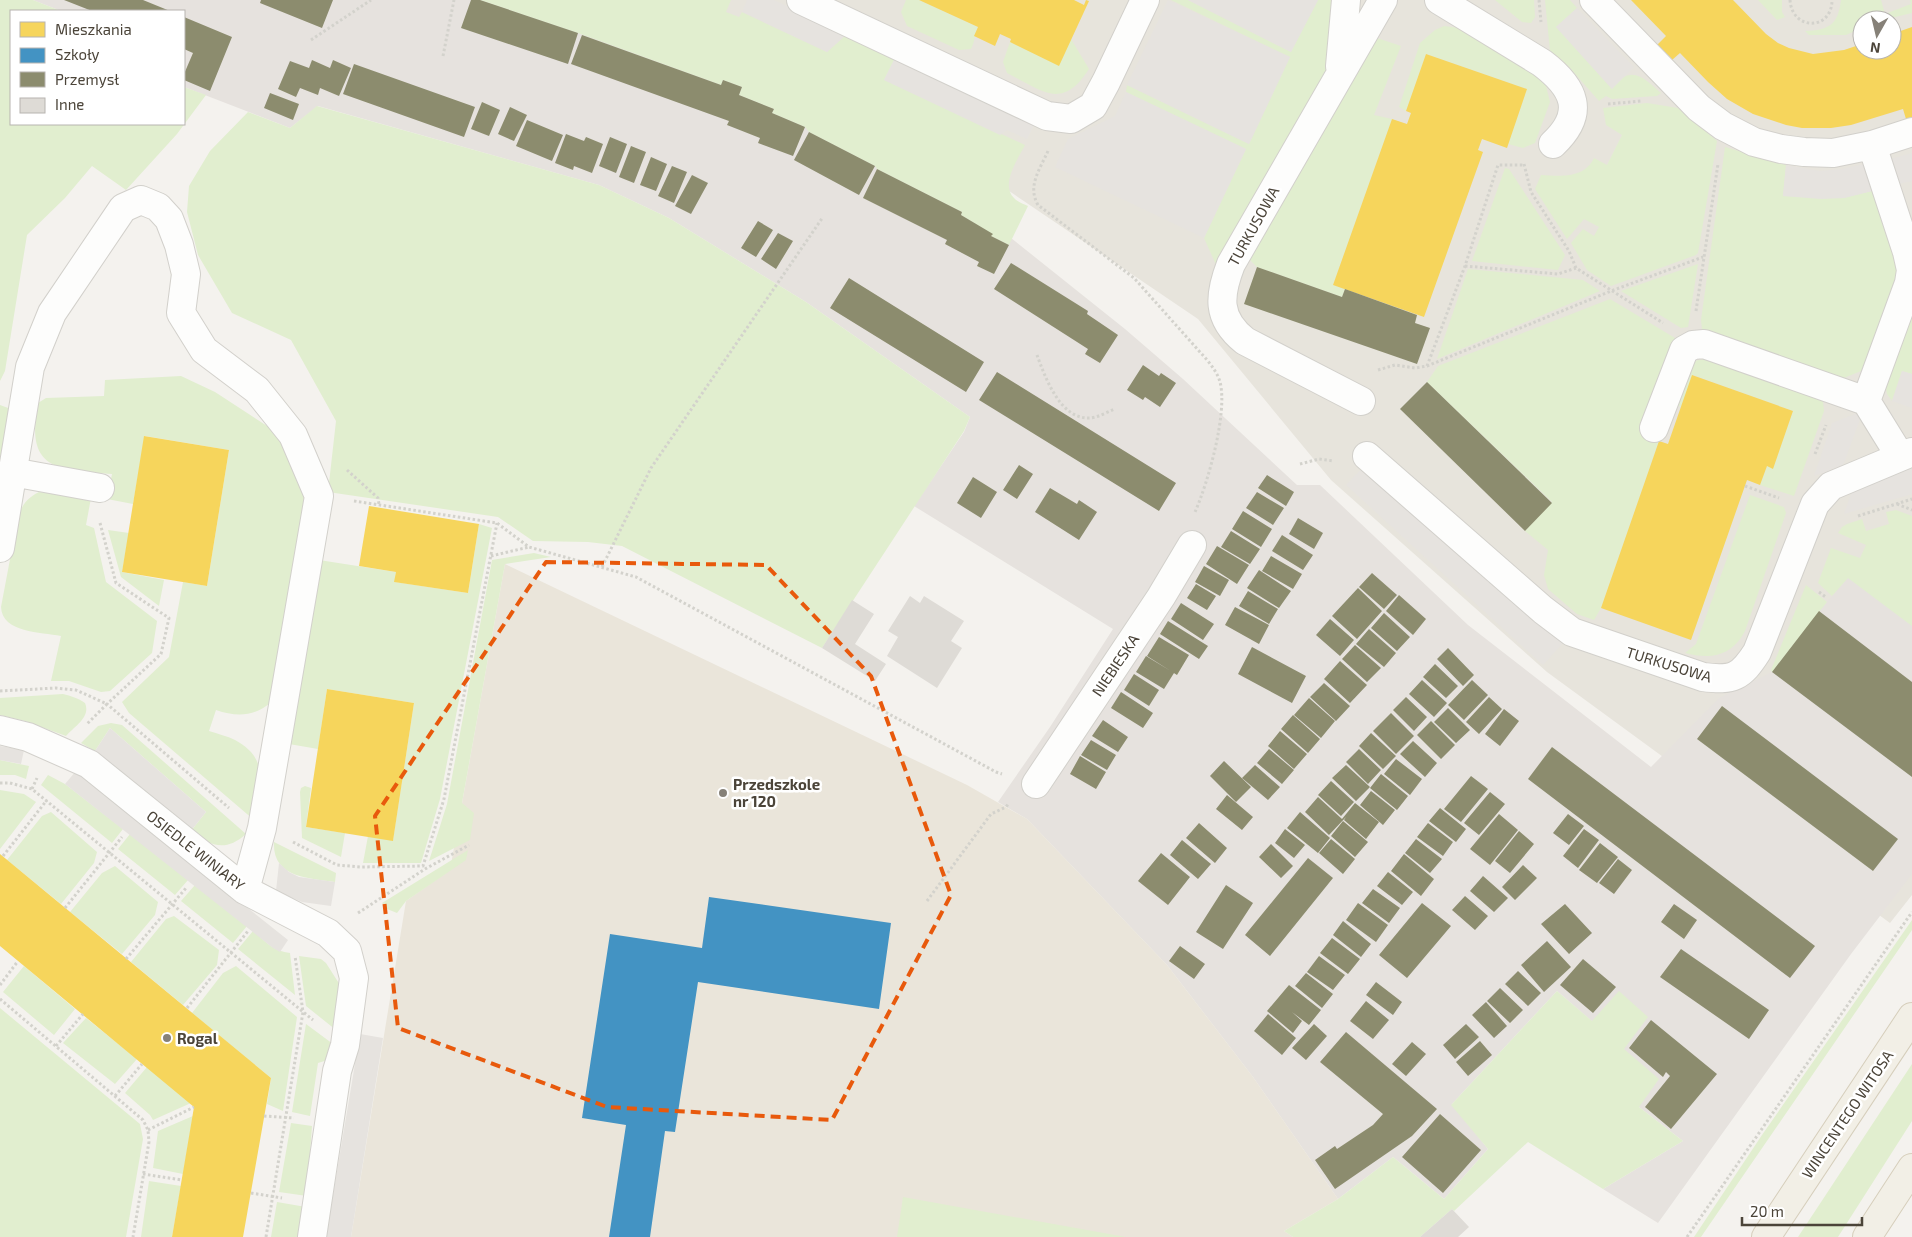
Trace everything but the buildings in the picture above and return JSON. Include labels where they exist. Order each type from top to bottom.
[{"type":"main road","name":"WINCENTEGO WITOSA","points":[[1766,1237],[1912,1017]]},
{"type":"main road","points":[[1868,1237],[1912,1168]]},
{"type":"main road","points":[[1762,1237],[1783,1210]]},
{"type":"street","points":[[801,0],[1052,117],[1071,119],[1093,106],[1145,0]]},
{"type":"street","points":[[1340,75],[1346,0]]},
{"type":"street","name":"TURKUSOWA","points":[[1361,401],[1244,341],[1233,332],[1224,316],[1221,297],[1223,283],[1231,264],[1383,0]]},
{"type":"street","points":[[1439,0],[1542,63],[1558,75],[1569,91],[1574,108],[1572,121],[1553,144]]},
{"type":"street","points":[[1594,0],[1687,96],[1723,126],[1754,142],[1781,149],[1833,153],[1872,145],[1912,132]]},
{"type":"street","points":[[1866,401],[1909,282],[1911,270],[1907,252],[1872,145]]},
{"type":"street","points":[[0,548],[30,367],[52,313],[123,208],[141,200],[158,207],[169,220],[179,245],[186,274],[181,313],[204,350],[257,390],[293,435],[318,496],[262,828],[245,890]]},
{"type":"street","points":[[1654,428],[1684,350],[1695,342],[1866,401],[1906,454]]},
{"type":"street","name":"TURKUSOWA","points":[[1367,456],[1543,610],[1572,632],[1704,677],[1722,680],[1735,676],[1747,667],[1758,652],[1815,504],[1831,486],[1906,454]]},
{"type":"street","points":[[12,472],[100,488]]},
{"type":"street","name":"NIEBIESKA","points":[[1036,784],[1156,604],[1192,545]]},
{"type":"street","name":"OSIEDLE WINIARY","points":[[0,730],[28,737],[89,764],[245,890],[328,933],[346,951],[354,978],[345,1045],[337,1071],[312,1237]]},
{"type":"path","points":[[311,40],[371,0]]},
{"type":"path","points":[[443,56],[454,0]]},
{"type":"path","points":[[1790,0],[1791,8],[1798,19],[1811,24],[1824,20],[1829,15],[1832,8],[1832,0]]},
{"type":"path","points":[[1574,108],[1687,96]]},
{"type":"path","points":[[1052,117],[1056,133],[1033,188],[1033,197],[1038,206],[1134,278],[1208,362],[1220,381],[1221,406],[1215,446],[1209,475],[1196,511]]},
{"type":"path","points":[[1523,165],[1531,192],[1569,251],[1576,268],[1695,342],[1703,257],[1723,126]]},
{"type":"path","points":[[1427,366],[1465,266],[1498,165],[1523,165],[1553,144]]},
{"type":"path","points":[[602,568],[651,468],[823,217]]},
{"type":"path","points":[[1395,365],[1414,368],[1427,366],[1611,291],[1703,257]]},
{"type":"path","points":[[1465,266],[1558,274],[1576,268]]},
{"type":"path","points":[[1037,355],[1049,386],[1067,410],[1079,417],[1090,419],[1114,409]]},
{"type":"path","points":[[1815,455],[1837,391]]},
{"type":"path","points":[[100,488],[100,524],[116,583],[168,618],[162,654],[107,704],[245,823],[275,832],[338,865],[424,868]]},
{"type":"path","points":[[318,496],[497,523],[530,547],[636,577],[996,772],[1036,784]]},
{"type":"path","points":[[1852,517],[1912,499]]},
{"type":"path","points":[[1896,504],[1912,510]]},
{"type":"path","points":[[424,868],[444,799],[497,523]]},
{"type":"path","points":[[490,556],[530,547]]},
{"type":"path","points":[[1816,589],[1827,598]]},
{"type":"path","points":[[0,782],[32,789],[345,1045]]},
{"type":"path","points":[[3,856],[46,800]]},
{"type":"path","points":[[927,901],[991,814],[1006,807]]},
{"type":"path","points":[[328,933],[424,868],[468,845]]},
{"type":"path","points":[[65,908],[111,852]]},
{"type":"path","points":[[126,959],[173,904]]},
{"type":"path","points":[[1687,1237],[1912,912]]},
{"type":"path","points":[[266,1237],[303,1012],[295,956],[304,920]]},
{"type":"path","points":[[186,1008],[232,953]]},
{"type":"path","points":[[0,985],[18,961]]},
{"type":"path","points":[[0,999],[143,1120],[148,1130],[149,1142],[133,1237]]},
{"type":"path","points":[[56,1046],[83,1014]]},
{"type":"path","points":[[115,1096],[142,1064]]},
{"type":"path","points":[[148,1130],[194,1107]]},
{"type":"path","points":[[143,1174],[182,1180]]},
{"type":"highlighted area","points":[[546,562],[766,565],[871,676],[951,895],[832,1120],[607,1107],[398,1028],[375,816]]},
{"type":"shaded area","points":[[33,0],[514,0],[746,83],[1011,238],[1125,329],[1183,379],[1297,485],[1320,485],[1468,625],[1651,767],[1719,698],[1772,672],[1848,577],[1912,626],[1912,874],[1851,954],[1658,1223],[1603,1189],[1683,1141],[1639,1107],[1624,1049],[1557,991],[1452,1104],[1488,1149],[1444,1199],[1393,1157],[1338,1199],[1253,1077],[1167,965],[1027,819],[998,802],[1050,727],[1113,629],[914,506],[964,432],[970,417],[806,302],[669,218],[599,185],[318,106],[290,128],[185,87],[185,10],[58,10]]},
{"type":"shaded area","points":[[656,0],[1912,0],[1912,895],[1890,923],[1547,672],[1331,480],[1198,319],[888,109]]},
{"type":"shaded area","points":[[747,0],[774,0],[847,34],[827,52],[742,12]]},
{"type":"shaded area","points":[[1168,0],[1290,57],[1249,144],[1127,85]]},
{"type":"shaded area","points":[[1188,0],[1318,0],[1291,52]]},
{"type":"shaded area","points":[[1577,8],[1634,67],[1612,89],[1556,27]]},
{"type":"shaded area","points":[[895,58],[1035,123],[1027,139],[1007,130],[1000,135],[884,80]]},
{"type":"shaded area","points":[[1126,92],[1246,149],[1204,238],[1055,167],[1068,139],[1115,116]]},
{"type":"shaded area","points":[[1912,153],[1912,181],[1895,185],[1887,160]]},
{"type":"shaded area","points":[[1868,163],[1876,190],[1844,198],[1821,199],[1783,196],[1786,165],[1820,171],[1842,169]]},
{"type":"shaded area","points":[[1902,371],[1912,374],[1912,408],[1892,401]]},
{"type":"shaded area","points":[[1863,411],[1843,466],[1814,476],[1832,423]]},
{"type":"shaded area","points":[[1366,464],[1563,643],[1543,665],[1346,485]]},
{"type":"shaded area","points":[[1912,467],[1912,494],[1844,514],[1854,485]]},
{"type":"shaded area","points":[[505,564],[967,785],[1027,819],[1167,965],[1253,1077],[1338,1199],[1284,1231],[1293,1237],[351,1237],[406,901],[450,870]]},
{"type":"shaded area","points":[[110,728],[206,812],[190,832],[95,751]]},
{"type":"shaded area","points":[[0,746],[24,750],[21,764],[0,760]]},
{"type":"shaded area","points":[[76,771],[288,940],[280,952],[65,784]]},
{"type":"shaded area","points":[[279,863],[289,872],[299,877],[335,882],[331,906],[302,902],[276,891]]},
{"type":"shaded area","points":[[360,1034],[383,1038],[351,1237],[326,1237]]},
{"type":"green space","points":[[0,0],[33,0],[58,10],[10,10],[10,125],[184,125],[126,190],[92,166],[65,198],[27,235],[5,371],[0,381]]},
{"type":"green space","points":[[480,0],[731,0],[726,12],[739,17],[742,12],[827,52],[847,34],[895,58],[884,80],[1025,145],[1009,179],[1009,186],[1010,192],[1015,199],[1028,206],[1009,245],[991,236],[992,234],[961,215],[962,212],[877,169],[875,166],[809,132],[805,127],[772,113],[774,109],[739,95],[742,87],[723,80],[721,85]]},
{"type":"green space","points":[[906,0],[919,0],[978,27],[971,49],[959,50],[907,26],[901,12]]},
{"type":"green space","points":[[1171,0],[1188,0],[1291,52],[1318,0],[1335,0],[1327,76],[1217,267],[1204,238],[1246,149],[1126,92],[1127,85],[1249,144],[1290,57]]},
{"type":"green space","points":[[1495,0],[1534,0],[1535,17],[1531,23],[1522,22]]},
{"type":"green space","points":[[1545,0],[1570,0],[1577,8],[1556,27],[1612,89],[1622,78],[1634,75],[1644,79],[1661,93],[1657,96],[1612,99],[1606,96],[1599,101],[1568,66],[1550,51]]},
{"type":"green space","points":[[1758,0],[1782,0],[1782,12],[1785,17],[1777,20]]},
{"type":"green space","points":[[1841,0],[1881,0],[1884,10],[1852,10],[1852,32],[1846,35],[1809,35],[1805,31],[1820,29],[1831,24],[1835,21]]},
{"type":"green space","points":[[1910,0],[1912,0],[1912,13],[1902,15],[1902,10],[1895,10],[1911,4]]},
{"type":"green space","points":[[1444,26],[1468,29],[1545,82],[1550,102],[1535,143],[1523,148],[1508,144],[1527,89],[1426,54],[1406,111],[1399,107],[1420,43],[1435,30]]},
{"type":"green space","points":[[1374,37],[1401,46],[1374,115],[1392,119],[1333,285],[1345,289],[1342,297],[1257,267],[1248,258]]},
{"type":"green space","points":[[1071,39],[1089,69],[1070,90],[1051,94],[1007,73],[1003,62],[1010,42],[1059,65]]},
{"type":"green space","points":[[185,87],[206,95],[185,123]]},
{"type":"green space","points":[[1647,103],[1678,108],[1717,141],[1698,253],[1611,286],[1587,270],[1571,243],[1583,229],[1594,236],[1599,227],[1584,219],[1567,239],[1535,189],[1541,175],[1563,176],[1578,173],[1590,165],[1594,158],[1607,165],[1622,135],[1606,125],[1603,108]]},
{"type":"green space","points":[[317,106],[599,185],[669,218],[806,302],[970,417],[964,431],[822,648],[622,546],[588,542],[533,541],[498,517],[328,492],[336,421],[291,340],[232,313],[198,255],[187,212],[189,186],[210,151],[248,112],[290,128]]},
{"type":"green space","points":[[1725,147],[1786,165],[1783,196],[1844,198],[1876,190],[1898,256],[1898,284],[1861,371],[1839,380],[1706,333],[1702,329],[1701,320]]},
{"type":"green space","points":[[1505,168],[1509,169],[1565,255],[1558,270],[1472,261]]},
{"type":"green space","points":[[1698,264],[1688,327],[1681,328],[1621,291]]},
{"type":"green space","points":[[1468,269],[1583,280],[1600,291],[1437,359]]},
{"type":"green space","points":[[1610,299],[1680,341],[1671,348],[1640,432],[1659,441],[1601,608],[1594,620],[1577,614],[1548,589],[1544,575],[1548,550],[1525,531],[1552,502],[1427,382],[1438,366]]},
{"type":"green space","points":[[1912,304],[1912,374],[1902,371],[1892,401],[1887,394],[1885,383]]},
{"type":"green space","points":[[1710,358],[1817,396],[1823,402],[1824,411],[1794,496],[1760,485],[1767,466],[1773,468],[1793,411],[1693,375],[1681,407],[1673,403],[1694,361]]},
{"type":"green space","points":[[181,376],[215,392],[284,437],[308,489],[271,702],[252,713],[231,714],[216,710],[209,731],[235,740],[247,748],[259,765],[260,785],[254,820],[129,713],[122,702],[169,657],[183,582],[207,586],[229,450],[145,436],[133,504],[107,499],[112,474],[75,471],[49,462],[41,454],[36,442],[35,425],[38,403],[46,398],[104,396],[105,380]]},
{"type":"green space","points":[[0,405],[11,409],[0,484]]},
{"type":"green space","points":[[39,492],[91,498],[86,525],[94,528],[106,582],[157,621],[152,653],[110,691],[101,692],[69,681],[51,681],[61,636],[15,627],[3,616],[1,607],[18,517],[26,502]]},
{"type":"green space","points":[[1750,495],[1784,507],[1786,513],[1745,631],[1734,646],[1720,654],[1704,656],[1685,653],[1696,644]]},
{"type":"green space","points":[[1896,510],[1912,516],[1912,626],[1848,578],[1832,596],[1818,583],[1831,548],[1860,558],[1866,545],[1838,533],[1842,527],[1862,519],[1866,531],[1889,524],[1886,512]]},
{"type":"green space","points":[[479,524],[492,528],[440,799],[421,863],[363,863],[368,836],[393,840],[414,703],[327,689],[318,749],[289,744],[319,560],[396,572],[395,582],[468,593]]},
{"type":"green space","points":[[108,530],[129,533],[122,572],[164,580],[159,606],[121,577]]},
{"type":"green space","points":[[534,553],[551,557],[505,564],[462,803],[474,813],[470,840],[429,861],[447,804],[492,560]]},
{"type":"green space","points":[[1806,585],[1827,602],[1772,672],[1771,670]]},
{"type":"green space","points":[[63,694],[82,701],[85,703],[86,708],[84,717],[66,736],[25,721],[0,715],[0,698]]},
{"type":"green space","points":[[111,723],[122,725],[246,834],[231,844],[218,845],[190,832],[206,812],[110,728],[95,751],[81,743],[98,726]]},
{"type":"green space","points":[[0,760],[29,766],[26,779],[15,775],[0,775]]},
{"type":"green space","points":[[48,775],[65,784],[123,829],[112,843],[41,785]]},
{"type":"green space","points":[[305,786],[311,788],[306,827],[345,833],[341,857],[302,838],[300,792],[301,788]]},
{"type":"green space","points":[[0,790],[24,794],[36,802],[0,849]]},
{"type":"green space","points":[[51,812],[97,852],[94,863],[61,904],[7,860],[42,816]]},
{"type":"green space","points":[[130,834],[188,880],[175,895],[118,849]]},
{"type":"green space","points":[[274,842],[336,873],[335,882],[304,877],[286,869],[279,863],[275,854]]},
{"type":"green space","points":[[468,850],[466,860],[406,901],[397,913],[387,909],[382,903]]},
{"type":"green space","points":[[115,866],[158,902],[155,915],[122,954],[70,912],[102,873]]},
{"type":"green space","points":[[195,885],[247,926],[233,943],[181,901]]},
{"type":"green space","points":[[174,916],[219,950],[217,965],[183,1005],[131,962],[166,919]]},
{"type":"green space","points":[[1912,920],[1912,930],[1701,1237],[1694,1237],[1762,1135]]},
{"type":"green space","points":[[253,931],[279,951],[290,953],[295,995],[238,949]]},
{"type":"green space","points":[[299,956],[321,959],[326,963],[340,985],[336,1030],[306,1006]]},
{"type":"green space","points":[[24,966],[75,1009],[54,1035],[3,992]]},
{"type":"green space","points":[[236,966],[297,1017],[283,1111],[267,1104],[271,1078],[192,1013],[223,973]]},
{"type":"green space","points":[[1557,991],[1592,1021],[1619,991],[1648,1017],[1624,1049],[1659,1079],[1639,1107],[1683,1141],[1603,1189],[1528,1142],[1454,1211],[1452,1209],[1420,1237],[1293,1237],[1284,1231],[1338,1199],[1393,1157],[1444,1199],[1488,1149],[1451,1105]]},
{"type":"green space","points":[[0,1008],[140,1124],[143,1139],[126,1237],[0,1237]]},
{"type":"green space","points":[[86,1018],[137,1059],[115,1084],[63,1043]]},
{"type":"green space","points":[[306,1024],[333,1044],[331,1059],[318,1063],[310,1116],[292,1112]]},
{"type":"green space","points":[[1912,1064],[1912,1121],[1838,1237],[1798,1237]]},
{"type":"green space","points":[[147,1067],[191,1103],[153,1120],[150,1115],[125,1093]]},
{"type":"green space","points":[[193,1116],[183,1174],[153,1168],[158,1131]]},
{"type":"green space","points":[[291,1123],[312,1126],[307,1196],[279,1192]]},
{"type":"green space","points":[[149,1181],[181,1186],[172,1237],[141,1237]]},
{"type":"green space","points":[[903,1197],[1126,1237],[897,1237]]},
{"type":"green space","points":[[277,1202],[306,1207],[301,1237],[271,1237]]},
{"type":"place","name":"Przedszkole nr 120","points":[[723,793]]},
{"type":"place","name":"Rogal","points":[[167,1038]]}]
